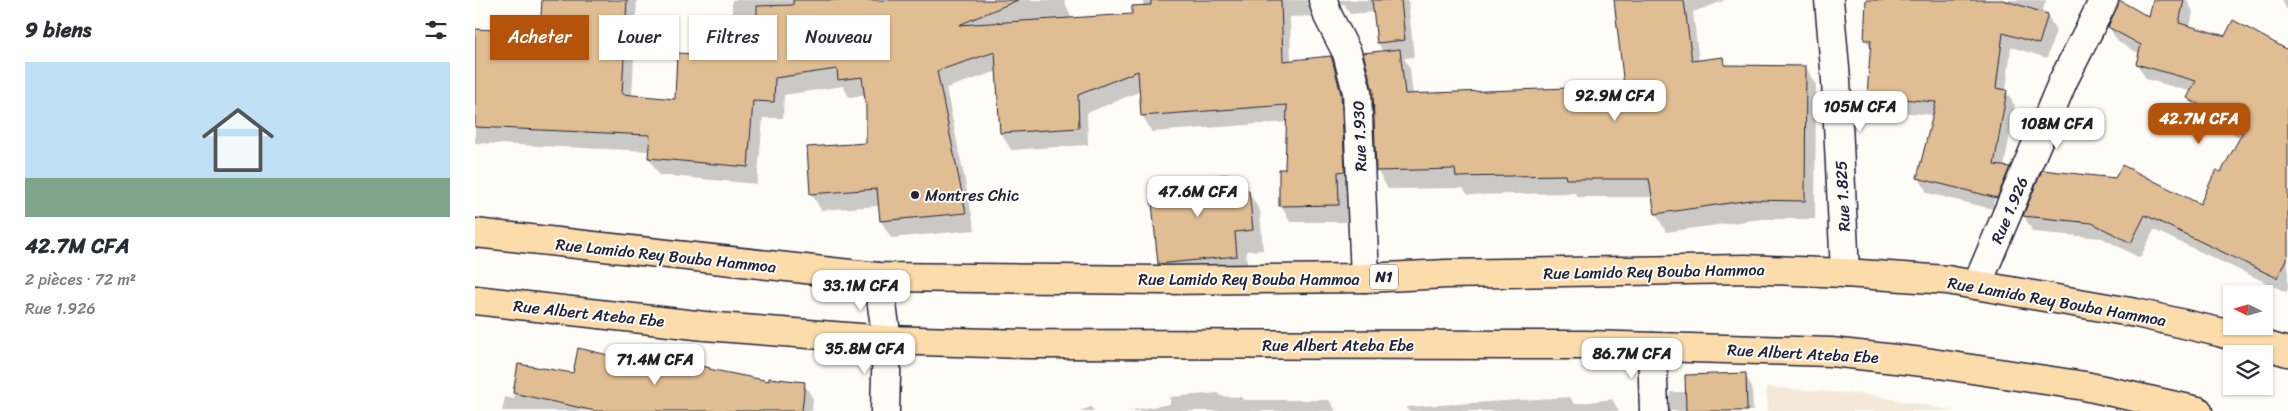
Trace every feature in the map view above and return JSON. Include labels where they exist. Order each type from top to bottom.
[{"type":"highway","name":"Rue Lamido Rey Bouba Hammoa","points":[[475,233],[878,277],[1163,280],[1365,278],[1447,274],[1745,269],[1845,273],[1947,280],[2135,313],[2219,332],[2288,352]]},
{"type":"highway","name":"Rue Albert Ateba Ebe","points":[[475,300],[705,326],[887,340],[1027,344],[1587,345],[1831,352],[1932,363],[2085,386],[2198,411]]},
{"type":"street","name":"Rue 1.930","points":[[1323,0],[1328,16],[1347,53],[1357,92],[1365,278]]},
{"type":"street","name":"Rue 1.825","points":[[1829,0],[1836,80],[1845,273]]},
{"type":"street","name":"Rue 1.926","points":[[1977,285],[2063,81],[2104,0]]},
{"type":"street","points":[[878,277],[887,340],[885,411]]},
{"type":"street","points":[[1652,347],[1654,411]]},
{"type":"shaded area","points":[[1766,387],[1871,395],[1956,411],[1768,411]]},
{"type":"building","points":[[542,0],[627,0],[626,15],[599,15],[599,60],[624,60],[622,94],[675,99],[677,60],[679,60],[679,53],[689,54],[689,60],[777,60],[777,15],[757,15],[757,6],[793,5],[793,0],[1018,0],[959,25],[1132,14],[1132,6],[1151,5],[1151,0],[1281,0],[1283,61],[1331,56],[1332,59],[1341,94],[1345,171],[1338,172],[1339,205],[1279,206],[1279,169],[1285,169],[1287,105],[1141,116],[1138,71],[1078,95],[1079,128],[1000,133],[995,52],[937,71],[966,213],[880,221],[877,189],[810,194],[807,147],[866,143],[866,107],[862,77],[838,80],[837,69],[775,78],[774,102],[753,101],[748,167],[648,158],[650,135],[475,127],[475,29],[490,30],[490,60],[589,60],[589,15],[541,15]]},
{"type":"building","points":[[1372,0],[1401,0],[1405,40],[1377,43]]},
{"type":"building","points":[[1614,0],[1684,0],[1692,61],[1723,57],[1724,65],[1806,66],[1805,201],[1750,200],[1655,214],[1649,179],[1566,179],[1565,175],[1456,177],[1455,169],[1376,171],[1373,91],[1363,53],[1400,49],[1405,94],[1624,86]]},
{"type":"building","points":[[1866,0],[2003,0],[2048,14],[2039,44],[2003,33],[1996,88],[2007,90],[1994,165],[2010,167],[1997,198],[1917,178],[1936,102],[1867,96],[1871,40],[1864,40]]},
{"type":"building","points":[[2119,0],[2149,17],[2153,0],[2184,0],[2179,23],[2225,36],[2233,20],[2288,50],[2288,255],[2277,278],[2145,215],[2131,243],[2092,223],[2023,216],[2042,170],[2115,178],[2122,165],[2200,204],[2216,170],[2221,172],[2244,130],[2187,98],[2196,81],[2136,64],[2141,45],[2108,27]]},
{"type":"building","points":[[1230,174],[1231,192],[1249,190],[1253,230],[1235,232],[1237,256],[1158,264],[1150,182]]},
{"type":"building","points":[[578,348],[638,362],[640,351],[709,369],[769,381],[769,378],[805,382],[802,411],[595,411],[513,393],[518,364],[573,373]]},
{"type":"building","points":[[1746,373],[1747,411],[1686,411],[1685,375]]},
{"type":"place","name":"Montres Chic","points":[[915,195]]}]
